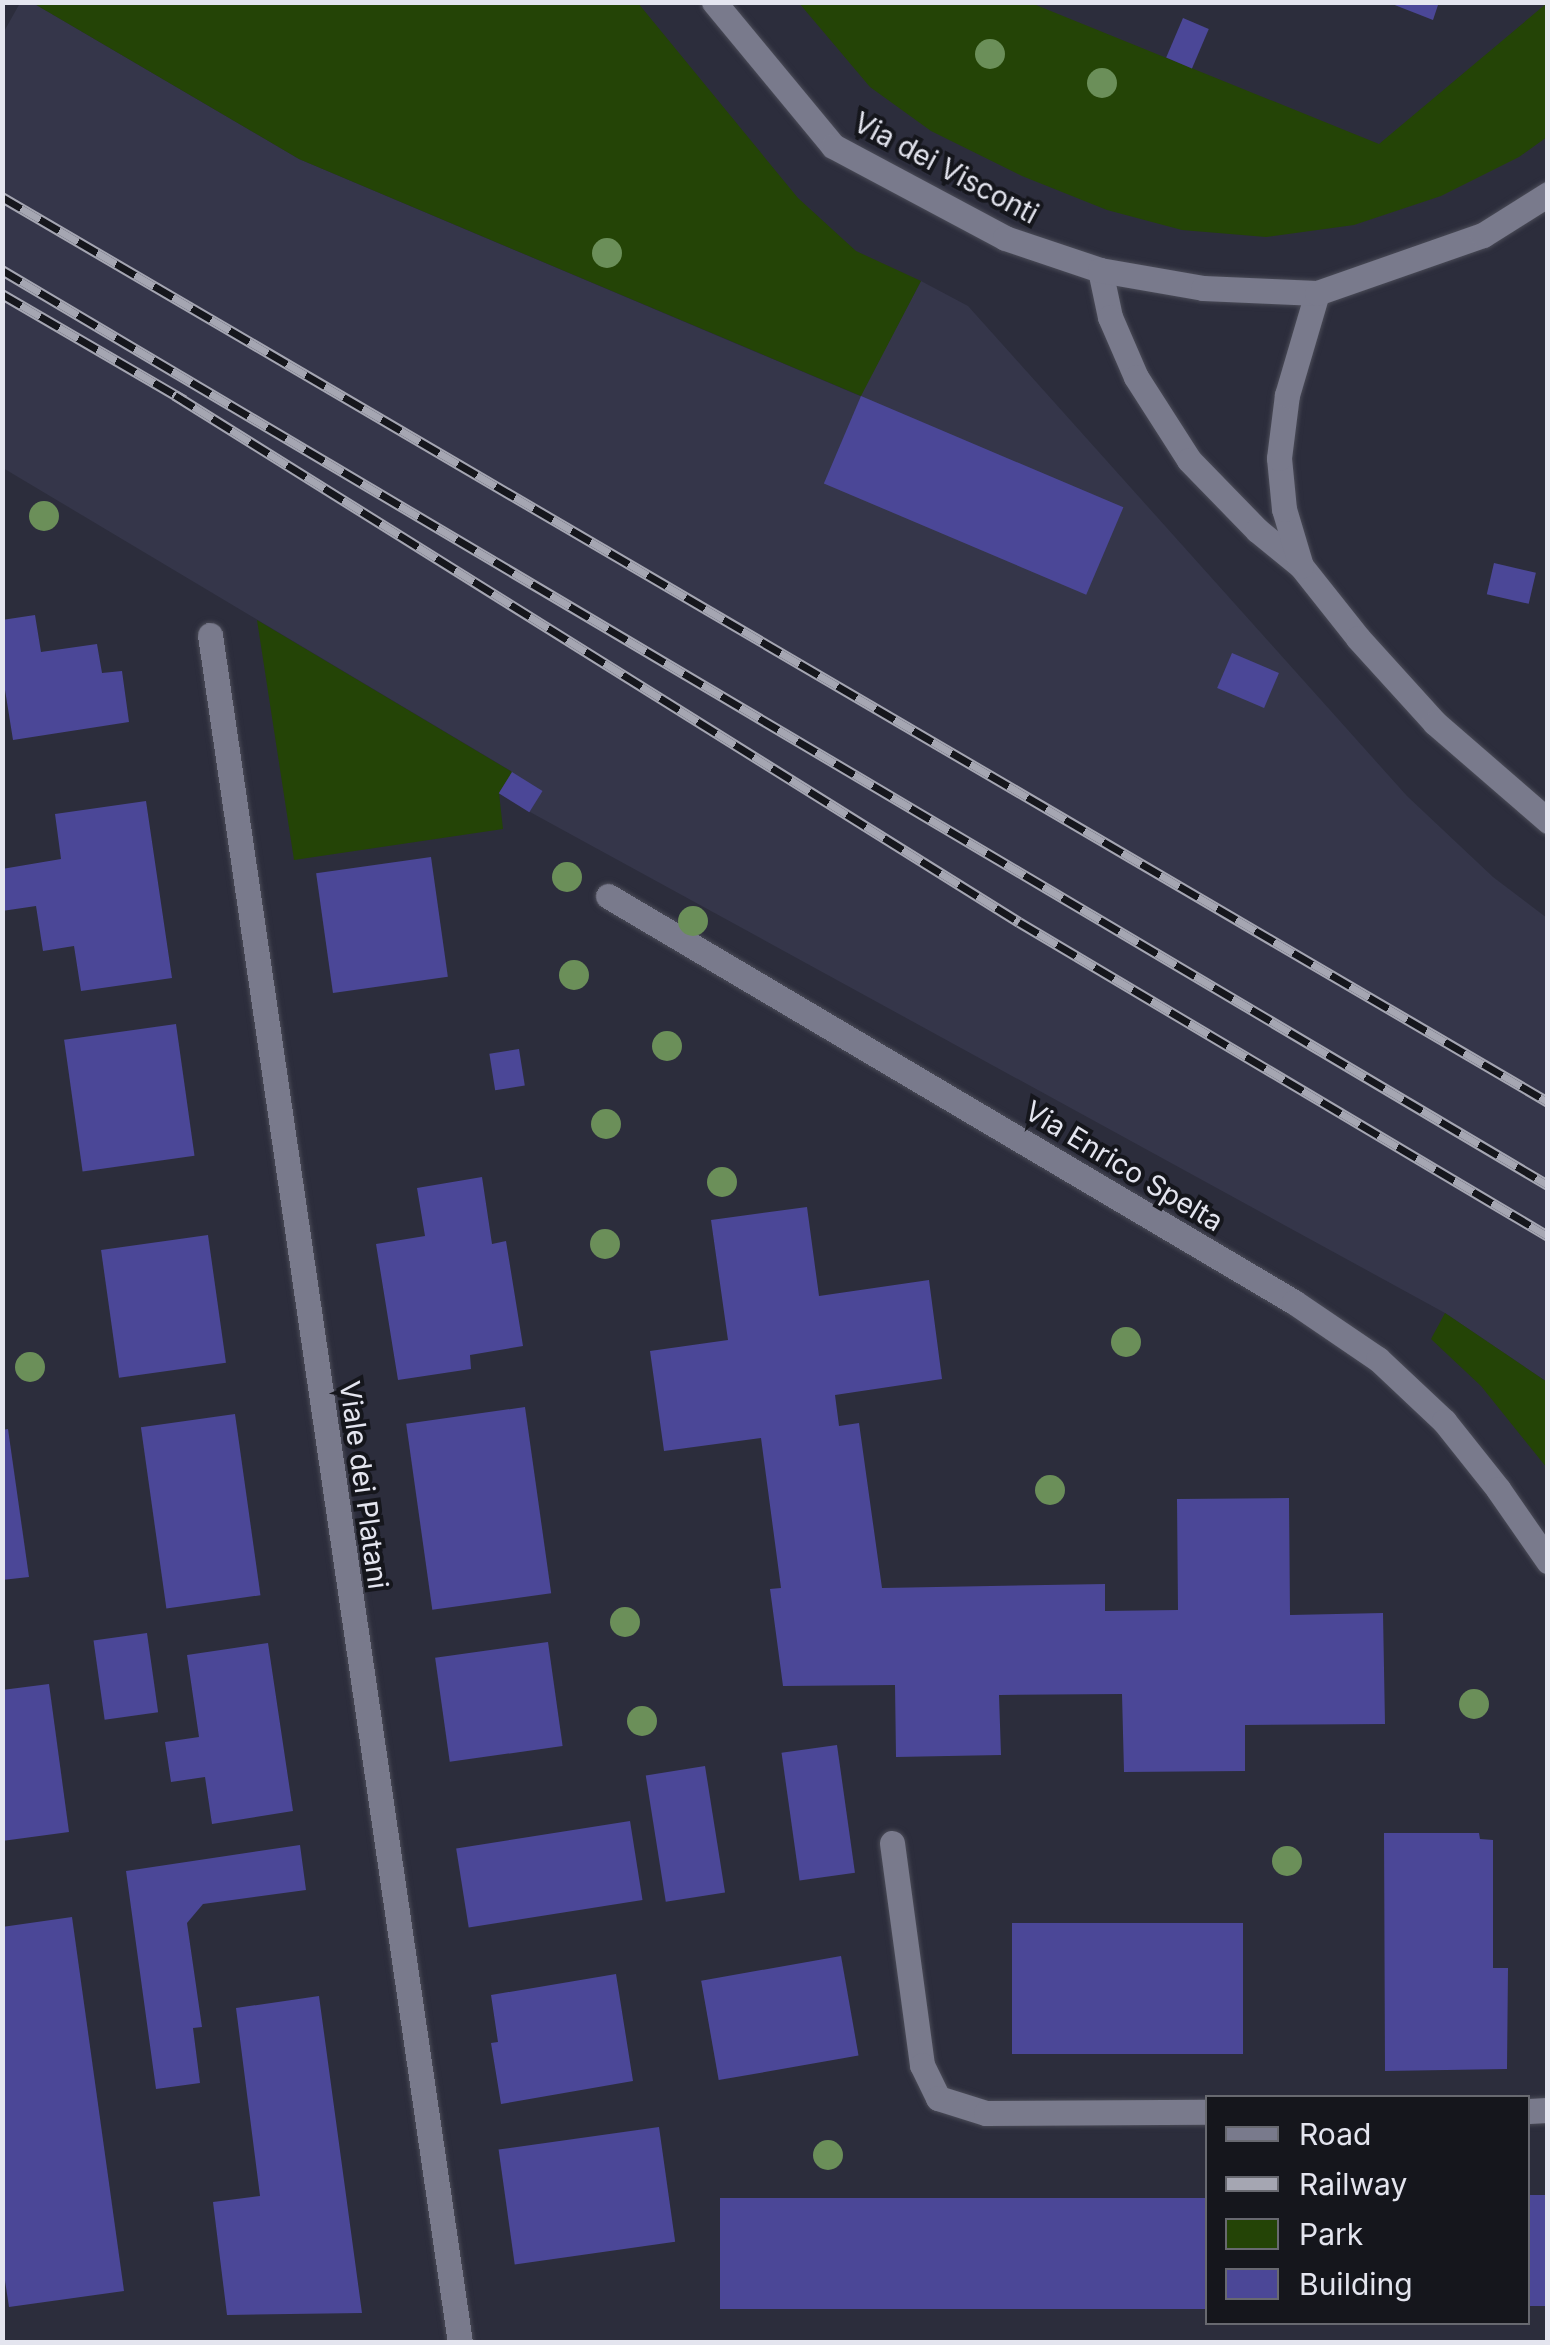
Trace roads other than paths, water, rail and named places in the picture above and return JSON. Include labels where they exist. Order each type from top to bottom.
[{"type":"street","name":"Via dei Visconti","points":[[714,2],[833,146],[1005,238],[1100,270],[1203,288],[1316,293],[1483,236],[1548,194]]},
{"type":"street","points":[[1100,270],[1110,317],[1136,377],[1190,460],[1257,530],[1301,566],[1358,638],[1435,723],[1548,821]]},
{"type":"street","points":[[1301,566],[1284,509],[1278,458],[1286,396],[1316,293]]},
{"type":"street","name":"Viale dei Platani","points":[[210,635],[460,2342]]},
{"type":"street","name":"Via Enrico Spelta","points":[[608,896],[1294,1302],[1378,1360],[1444,1421],[1548,1561]]},
{"type":"street","points":[[892,1844],[922,2064],[938,2098],[986,2114],[1205,2112]]},
{"type":"railway","points":[[2,197],[1548,1102]]},
{"type":"railway","points":[[2,270],[1548,1185]]},
{"type":"railway","points":[[2,294],[184,400]]},
{"type":"railway","points":[[175,395],[1019,922],[1548,1236]]}]
